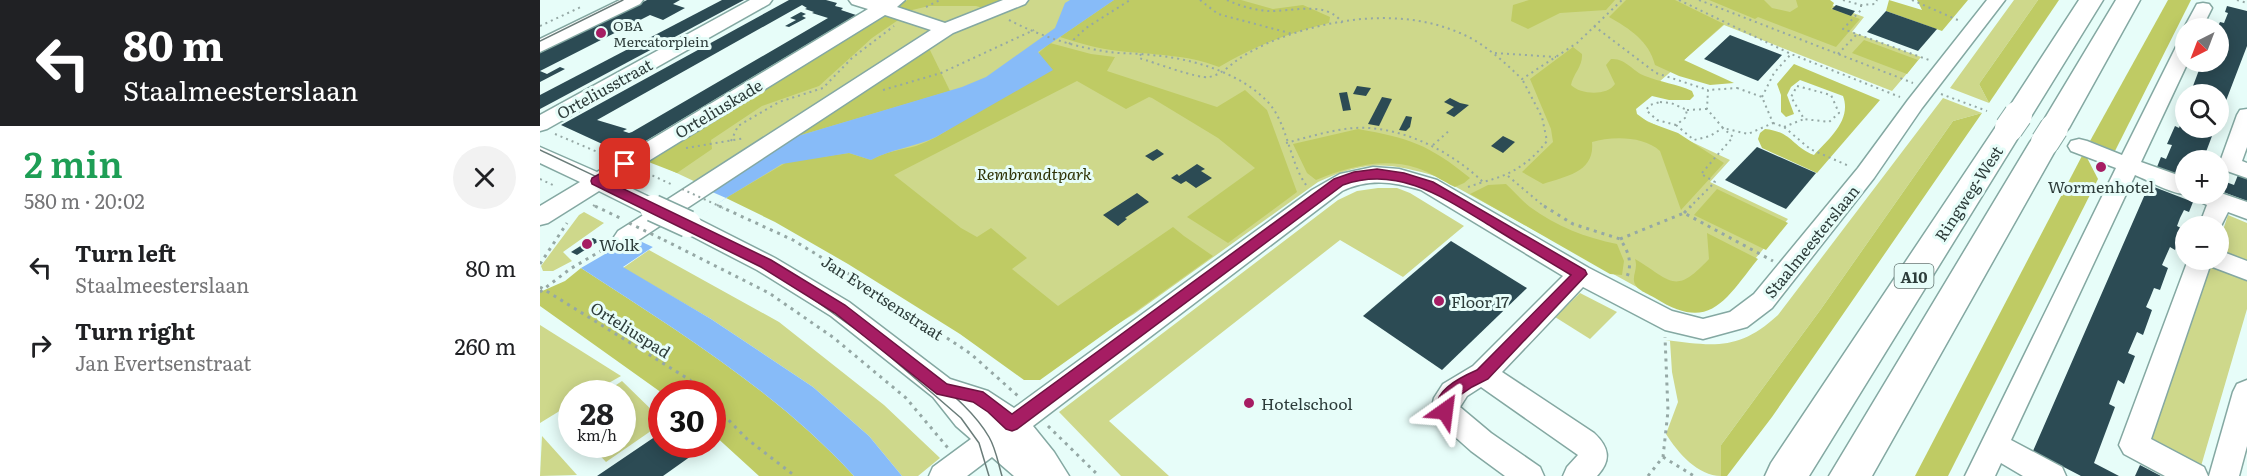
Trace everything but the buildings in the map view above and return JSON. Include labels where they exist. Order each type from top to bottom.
[{"type":"highway","name":"Ringweg-West","points":[[1786,476],[2005,118],[2091,0]]},
{"type":"highway","name":"A10","points":[[1860,465],[2128,0]]},
{"type":"highway","name":"A10","points":[[1761,476],[1818,424]]},
{"type":"street","points":[[540,39],[619,0]]},
{"type":"street","points":[[540,46],[633,0]]},
{"type":"street","name":"Orteliusstraat","points":[[545,128],[763,0]]},
{"type":"street","points":[[858,0],[889,4],[909,16],[946,29]]},
{"type":"street","points":[[628,230],[946,29],[1002,14],[1019,0]]},
{"type":"street","name":"Staalmeesterslaan","points":[[952,469],[1320,195],[1339,182],[1354,177],[1377,173],[1404,177],[1429,185],[1580,274],[1665,320],[1703,329],[1738,320],[1763,301],[1866,173],[1921,96],[1996,0]]},
{"type":"street","points":[[540,28],[595,2]]},
{"type":"street","name":"Orteliuskade","points":[[540,217],[597,181],[634,168],[889,4]]},
{"type":"street","points":[[2198,18],[2203,8]]},
{"type":"street","points":[[1980,476],[2175,68]]},
{"type":"street","points":[[2247,115],[2231,162],[2247,171]]},
{"type":"street","points":[[2079,146],[2175,183]]},
{"type":"street","name":"Jan Evertsenstraat","points":[[540,154],[688,224],[766,264],[840,309],[943,389],[966,417],[1011,424],[1040,456],[1054,476]]},
{"type":"street","points":[[2229,204],[2247,211]]},
{"type":"street","points":[[2229,264],[2247,271]]},
{"type":"street","points":[[2193,476],[2134,445],[2196,270]]},
{"type":"street","points":[[1529,476],[1481,442],[1445,411],[1445,402],[1451,393],[1466,382],[1483,374],[1580,274]]},
{"type":"street","points":[[1483,374],[1584,442],[1593,451],[1593,460],[1578,476]]},
{"type":"street","points":[[2224,476],[2247,392]]},
{"type":"street","name":"Jan Evertsenstraat","points":[[1011,424],[1035,476]]},
{"type":"street","points":[[1994,445],[2051,476]]},
{"type":"path","points":[[1069,44],[1086,28],[1130,0]]},
{"type":"path","points":[[1200,0],[1218,14],[1294,34]]},
{"type":"path","points":[[1227,0],[1247,7],[1270,11],[1312,5],[1332,12],[1340,18],[1342,23]]},
{"type":"path","points":[[1522,79],[1577,43],[1622,0]]},
{"type":"path","points":[[1679,0],[1791,54],[1921,96],[2005,118]]},
{"type":"path","points":[[1699,0],[1838,54],[1921,96]]},
{"type":"path","points":[[1843,0],[1861,5],[1875,4],[1877,0]]},
{"type":"path","points":[[1912,0],[1945,14]]},
{"type":"path","points":[[2237,0],[2247,3]]},
{"type":"path","points":[[540,28],[595,2]]},
{"type":"path","points":[[1861,5],[1861,10],[1843,29],[1945,66]]},
{"type":"path","points":[[1002,14],[1069,44],[1112,52],[1181,59],[1221,73],[1256,92],[1274,110],[1300,178],[1309,189],[1320,195]]},
{"type":"path","points":[[731,141],[738,126],[779,102],[823,88],[852,58],[909,16]]},
{"type":"path","points":[[1141,54],[1139,58],[1206,78],[1221,73],[1249,53],[1294,34],[1342,23],[1379,20],[1423,22],[1459,32],[1495,53],[1522,79],[1547,132],[1547,141],[1522,169],[1508,176],[1483,182],[1457,159],[1433,145],[1397,134],[1355,128],[1286,143]]},
{"type":"path","points":[[1594,26],[1656,73],[1708,90],[1737,88],[1762,97],[1773,123]]},
{"type":"path","points":[[877,92],[934,75],[1034,30]]},
{"type":"path","points":[[1838,54],[1857,34]]},
{"type":"path","points":[[1495,53],[1558,57]]},
{"type":"path","points":[[1762,97],[1774,73],[1791,54]]},
{"type":"path","points":[[1784,127],[1804,119],[1829,122],[1839,113],[1831,95],[1797,86],[1791,97],[1804,119]]},
{"type":"path","points":[[1508,176],[1546,209],[1578,227],[1620,239],[1684,213],[1715,182],[1701,174],[1733,137],[1707,109],[1708,90]]},
{"type":"path","points":[[1707,109],[1687,110],[1676,104],[1660,101],[1650,104],[1646,110],[1657,120],[1676,125],[1694,140],[1710,136],[1723,128],[1748,134],[1773,123],[1784,127],[1810,149],[1866,173]]},
{"type":"path","points":[[1676,125],[1685,118],[1687,110]]},
{"type":"path","name":"Jan Evertsenstraat","points":[[545,128],[793,240],[878,292],[971,354],[1011,424],[1099,476]]},
{"type":"path","points":[[1433,145],[1450,130]]},
{"type":"path","points":[[574,195],[628,230],[664,240],[769,293],[834,338],[906,398],[952,469]]},
{"type":"path","points":[[1684,213],[1788,268]]},
{"type":"path","points":[[540,264],[568,222]]},
{"type":"path","name":"Orteliuspad","points":[[628,230],[541,289],[690,380]]},
{"type":"path","points":[[1614,292],[1628,278],[1631,262],[1627,249],[1620,239]]},
{"type":"path","points":[[1648,476],[1663,457],[1668,411],[1665,320]]},
{"type":"path","points":[[726,417],[747,439],[795,476]]},
{"type":"path","points":[[1663,457],[1694,476]]},
{"type":"green space","points":[[907,0],[1011,0],[987,9],[976,6],[929,6],[908,11],[898,6]]},
{"type":"green space","name":"Rembrandtpark","points":[[918,0],[1818,0],[1864,17],[1852,32],[1921,57],[1892,91],[1724,25],[1626,111],[1730,160],[1710,182],[1788,219],[1718,304],[1662,301],[1438,177],[1391,166],[1364,167],[1318,182],[1134,314],[1026,380],[918,304],[809,235],[649,160],[803,71]]},
{"type":"green space","points":[[1114,0],[1241,0],[1273,9],[1303,5],[1330,17],[1329,23],[1272,41],[1219,67],[1182,57],[1104,49],[1060,37]]},
{"type":"green space","points":[[1529,0],[1615,0],[1606,10],[1560,13],[1528,29],[1511,21],[1513,5]]},
{"type":"green space","points":[[1626,0],[1675,0],[1724,24],[1684,60],[1734,83],[1710,85],[1679,76],[1655,65],[1643,42],[1609,17]]},
{"type":"green space","points":[[1709,0],[1764,0],[1772,8],[1790,12],[1798,7],[1796,0],[1830,0],[1834,3],[1831,9],[1860,19],[1836,47],[1758,17],[1755,19]]},
{"type":"green space","points":[[1889,0],[1922,10],[1917,0],[1968,0],[1942,31],[1886,11]]},
{"type":"green space","points":[[2014,0],[2038,0],[1979,84],[1989,103],[1950,88]]},
{"type":"green space","points":[[2038,0],[2059,0],[1989,103],[1979,84]]},
{"type":"green space","points":[[2168,0],[2191,0],[2182,18],[2175,18],[2175,32],[2115,151],[2090,141]]},
{"type":"green space","points":[[889,11],[904,16],[872,38],[819,86],[762,106],[711,140],[712,149],[677,173],[646,161]]},
{"type":"green space","points":[[1864,40],[1918,60],[1907,74],[1852,53]]},
{"type":"green space","points":[[1050,43],[1091,54],[1115,57],[1107,71],[1217,107],[1245,90],[1267,110],[1297,192],[1228,243],[1187,217],[1255,168],[1218,138],[1152,98],[1149,97],[1126,109],[1077,81],[894,175],[961,228],[977,237],[991,228],[1027,258],[1012,269],[1058,306],[1173,227],[1213,256],[1040,380],[1024,380],[960,334],[848,264],[775,222],[726,198],[787,162],[849,153],[871,160],[931,140],[954,126]]},
{"type":"green space","points":[[927,44],[950,91],[781,141]]},
{"type":"green space","points":[[1573,47],[1582,54],[1582,58],[1571,85],[1581,91],[1594,93],[1611,88],[1615,84],[1606,65],[1611,59],[1616,59],[1640,74],[1692,91],[1694,96],[1690,100],[1669,100],[1652,96],[1636,109],[1637,114],[1648,122],[1678,133],[1724,163],[1681,210],[1660,151],[1637,140],[1618,138],[1592,142],[1592,152],[1584,166],[1570,175],[1543,184],[1522,172],[1553,142],[1551,129],[1530,79]]},
{"type":"green space","points":[[1794,64],[1880,100],[1817,173],[1762,148],[1758,139],[1760,133],[1765,129],[1781,133],[1814,155],[1832,136],[1842,121],[1845,105],[1843,96],[1800,80],[1791,87],[1787,95],[1794,114],[1786,117],[1781,112],[1781,95],[1777,84]]},
{"type":"green space","points":[[1943,98],[1982,113],[1953,121],[1821,309],[1721,445],[1721,476],[1697,468],[1676,449],[1666,434],[1678,402],[1672,372],[1670,341],[1665,340],[1698,344],[1725,343],[1751,335],[1778,315]]},
{"type":"green space","points":[[1982,113],[1772,417],[1727,476],[1721,476],[1721,445],[1821,309],[1953,121]]},
{"type":"green space","points":[[1358,129],[1405,139],[1417,144],[1442,157],[1470,178],[1455,187],[1422,170],[1391,163],[1365,165],[1316,180],[1307,173],[1293,144]]},
{"type":"green space","points":[[2084,152],[2098,179],[1948,476],[1915,476]]},
{"type":"green space","points":[[1506,184],[1530,207],[1550,220],[1583,235],[1617,244],[1624,261],[1622,275],[1610,274],[1470,194],[1488,185]]},
{"type":"green space","points":[[1397,188],[1410,193],[1464,226],[1403,277],[1340,240],[1109,421],[1169,476],[1121,476],[1059,412],[1338,200],[1357,191]]},
{"type":"green space","points":[[1717,189],[1788,223],[1766,250],[1694,215]]},
{"type":"green space","points":[[584,212],[604,223],[563,252],[572,261],[553,271],[543,271],[541,266],[579,215]]},
{"type":"green space","points":[[2228,216],[2247,223],[2247,309],[2199,473],[2147,447],[2209,270],[2229,270]]},
{"type":"green space","points":[[1707,233],[1758,259],[1736,287],[1715,307],[1703,312],[1674,308],[1637,287],[1634,281],[1635,259],[1666,279],[1674,281],[1681,281],[1698,270],[1709,259]]},
{"type":"green space","points":[[649,250],[779,322],[884,405],[940,458],[918,476],[902,476],[869,436],[813,387],[711,319],[623,268]]},
{"type":"green space","points":[[581,268],[689,339],[792,416],[854,476],[759,476],[726,446],[726,380],[648,380],[648,383],[540,306],[540,292],[565,281]]},
{"type":"green space","points":[[1580,293],[1617,312],[1590,339],[1555,317]]},
{"type":"green space","points":[[540,325],[621,376],[614,380],[558,380],[558,412],[540,423]]},
{"type":"green space","points":[[636,395],[648,406],[648,433],[636,441]]},
{"type":"green space","points":[[542,436],[558,454],[558,458],[562,458],[577,475],[540,476]]},
{"type":"water","points":[[1070,0],[1114,0],[1038,52],[1053,70],[936,137],[871,160],[849,153],[782,164],[726,198],[623,267],[711,319],[813,387],[869,436],[902,476],[854,476],[792,416],[724,363],[581,268],[624,243],[781,141],[962,87],[986,77],[1055,28],[1065,3]]},
{"type":"pier","points":[[703,188],[726,198],[655,248],[629,236]]},
{"type":"tram line","points":[[540,41],[623,0]]},
{"type":"tram line","points":[[540,150],[737,246],[831,301],[876,332],[938,382],[975,417],[991,442],[1002,476]]},
{"type":"tram line","points":[[802,291],[872,341],[961,418],[979,443],[989,476]]},
{"type":"place","name":"OBA Mercatorplein","points":[[601,33]]},
{"type":"place","name":"Wormenhotel","points":[[2101,167]]},
{"type":"place","name":"Wolk","points":[[587,244]]},
{"type":"place","name":"Floor 17","points":[[1439,301]]},
{"type":"place","name":"Hotelschool","points":[[1249,403]]},
{"type":"route","points":[[625,164],[597,181],[766,264],[840,309],[943,389],[977,396],[994,407],[1012,424],[1339,182],[1377,173],[1404,177],[1429,185],[1451,196],[1580,274],[1483,374],[1466,382],[1451,393],[1445,402],[1445,411]]}]
